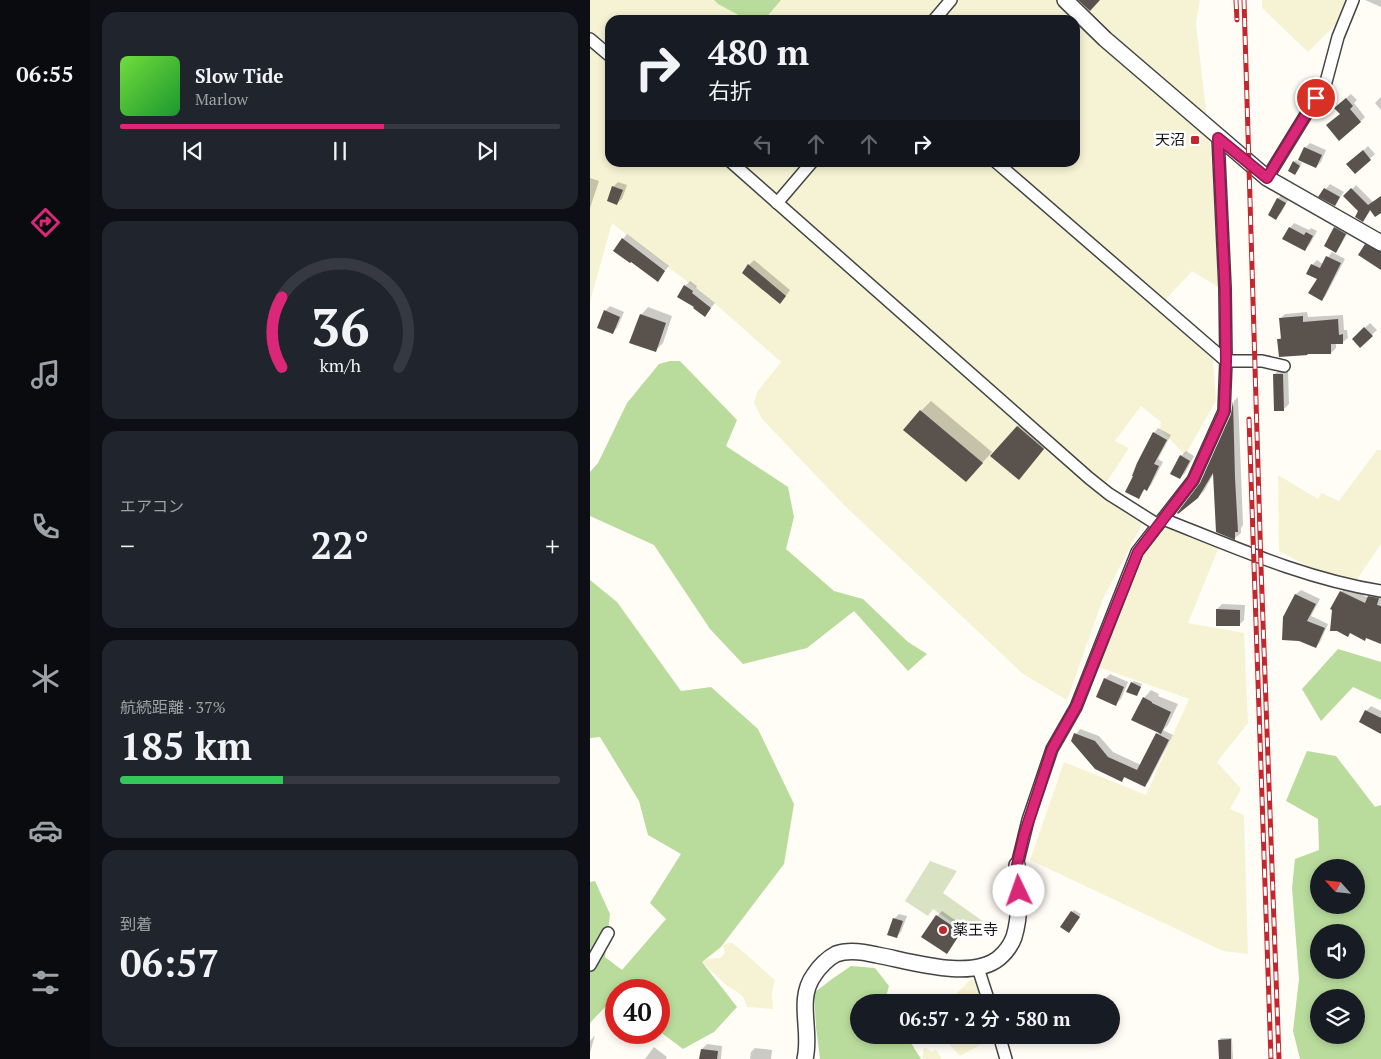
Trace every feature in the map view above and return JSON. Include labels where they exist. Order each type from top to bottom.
[{"type":"street","points":[[938,15],[951,0]]},
{"type":"street","points":[[1065,0],[1218,138],[1267,178],[1381,244]]},
{"type":"street","points":[[1267,178],[1326,82],[1338,37],[1353,0]]},
{"type":"street","points":[[590,39],[605,52]]},
{"type":"street","points":[[805,1059],[808,1028],[804,1005],[806,990],[818,970],[836,954],[849,951],[958,969],[978,968],[994,962],[1000,957],[1014,938],[1017,920],[1017,865],[1028,820],[1052,749],[1076,707],[1138,552],[1193,480],[1224,412],[1226,361],[1225,288],[1218,138]]},
{"type":"street","points":[[736,167],[1109,494],[1160,522],[1284,567],[1353,587],[1381,592]]},
{"type":"street","points":[[777,204],[808,167]]},
{"type":"street","points":[[1002,167],[1226,361],[1262,361],[1284,366]]},
{"type":"street","points":[[590,965],[608,933]]},
{"type":"street","points":[[978,968],[987,994]]},
{"type":"street","points":[[1002,1044],[1006,1059]]},
{"type":"shaded area","points":[[590,0],[1200,0],[1196,23],[1217,206],[1218,287],[1192,271],[1157,309],[1213,359],[1216,401],[1185,455],[1160,429],[1161,422],[1141,406],[1115,441],[1129,448],[1098,495],[1142,524],[1103,599],[1067,700],[1023,674],[845,506],[762,419],[754,403],[757,392],[781,362],[712,301],[612,223],[590,302]]},
{"type":"shaded area","points":[[1262,0],[1349,0],[1342,18],[1308,52],[1262,8]]},
{"type":"shaded area","points":[[1377,450],[1381,450],[1381,544],[1355,582],[1321,573],[1279,551],[1278,475],[1318,499],[1321,493],[1339,501]]},
{"type":"shaded area","points":[[1169,525],[1219,547],[1188,623],[1244,633],[1248,723],[1217,762],[1241,789],[1230,809],[1244,815],[1248,954],[1223,951],[1030,860],[1064,762],[1146,795],[1189,699],[1098,667],[1144,551]]},
{"type":"shaded area","points":[[733,943],[775,980],[772,992],[773,1009],[747,1007],[743,997],[727,986],[702,962],[707,959],[720,958],[725,953],[723,946]]},
{"type":"shaded area","points":[[970,980],[973,980],[979,985],[982,994],[956,994]]},
{"type":"shaded area","points":[[949,1044],[981,1044],[960,1056]]},
{"type":"shaded area","points":[[925,1047],[931,1052],[936,1050],[942,1059],[923,1059]]},
{"type":"green space","points":[[714,0],[781,0],[768,15],[739,15]]},
{"type":"green space","points":[[680,361],[737,420],[726,446],[788,487],[794,517],[786,549],[834,591],[863,599],[908,642],[927,654],[908,671],[854,611],[807,648],[743,664],[710,629],[654,545],[590,516],[590,472],[598,463],[627,403],[659,364]]},
{"type":"green space","points":[[590,580],[617,602],[681,691],[711,687],[758,729],[794,804],[784,864],[721,947],[702,962],[737,1007],[714,1032],[683,1049],[670,1039],[670,979],[605,979],[605,1007],[590,1023],[590,882],[595,881],[610,914],[605,957],[622,970],[666,919],[650,903],[681,854],[648,835],[639,801],[600,737],[590,738]]},
{"type":"green space","points":[[1338,649],[1381,662],[1381,700],[1353,687],[1321,721],[1302,689]]},
{"type":"green space","points":[[1307,751],[1336,756],[1375,807],[1381,805],[1381,1059],[1300,1059],[1293,1031],[1299,979],[1292,888],[1295,859],[1319,850],[1318,819],[1286,801]]},
{"type":"green space","points":[[930,861],[957,871],[943,893],[984,922],[973,937],[933,909],[928,916],[905,901]]},
{"type":"green space","points":[[851,966],[875,968],[889,986],[887,994],[850,994],[850,1044],[912,1044],[921,1059],[820,1059],[814,993]]},
{"type":"building","points":[[1078,0],[1100,0],[1090,11]]},
{"type":"building","points":[[1346,98],[1353,106],[1350,109],[1361,122],[1339,141],[1326,125],[1340,114],[1334,108]]},
{"type":"building","points":[[1304,147],[1322,155],[1316,168],[1298,160]]},
{"type":"building","points":[[1363,150],[1371,160],[1355,174],[1346,164]]},
{"type":"building","points":[[1293,161],[1300,166],[1295,175],[1288,171]]},
{"type":"building","points":[[612,186],[623,190],[617,205],[607,201]]},
{"type":"building","points":[[1324,188],[1340,197],[1335,206],[1318,197]]},
{"type":"building","points":[[1351,188],[1368,205],[1381,196],[1381,213],[1375,217],[1370,210],[1363,222],[1355,217],[1358,211],[1343,196]]},
{"type":"building","points":[[1277,198],[1286,203],[1276,220],[1268,215]]},
{"type":"building","points":[[1289,227],[1304,235],[1306,232],[1313,236],[1305,251],[1282,239]]},
{"type":"building","points":[[1334,227],[1346,234],[1336,253],[1324,246]]},
{"type":"building","points":[[622,238],[665,271],[658,282],[613,251]]},
{"type":"building","points":[[1365,244],[1381,252],[1381,270],[1358,255]]},
{"type":"building","points":[[1326,256],[1341,263],[1322,301],[1308,293],[1317,279],[1306,274],[1311,264],[1320,268]]},
{"type":"building","points":[[748,264],[786,296],[780,304],[742,273]]},
{"type":"building","points":[[684,285],[711,308],[705,317],[694,307],[677,297]]},
{"type":"building","points":[[604,310],[620,317],[613,334],[597,328]]},
{"type":"building","points":[[640,314],[666,323],[656,352],[629,343]]},
{"type":"building","points":[[1303,316],[1303,322],[1338,319],[1339,335],[1343,334],[1343,344],[1331,344],[1331,354],[1279,357],[1277,339],[1281,339],[1279,318]]},
{"type":"building","points":[[1364,327],[1373,336],[1360,348],[1352,339]]},
{"type":"building","points":[[1273,374],[1283,374],[1284,411],[1274,411]]},
{"type":"building","points":[[1233,401],[1238,532],[1235,532],[1235,540],[1216,532],[1213,473],[1198,498],[1177,513],[1200,483],[1231,414]]},
{"type":"building","points":[[920,410],[983,463],[966,482],[903,430]]},
{"type":"building","points":[[1017,426],[1044,449],[1019,480],[990,456]]},
{"type":"building","points":[[1153,432],[1167,440],[1154,464],[1159,466],[1147,491],[1144,489],[1139,499],[1125,492]]},
{"type":"building","points":[[1180,455],[1190,461],[1180,479],[1170,474]]},
{"type":"building","points":[[1340,591],[1365,603],[1368,596],[1379,598],[1377,605],[1381,606],[1381,644],[1366,638],[1365,641],[1350,633],[1348,637],[1337,631],[1330,631],[1332,610],[1330,609]]},
{"type":"building","points":[[1295,594],[1316,604],[1307,621],[1325,628],[1316,648],[1299,641],[1282,640],[1283,617]]},
{"type":"building","points":[[1216,609],[1240,610],[1240,626],[1216,626]]},
{"type":"building","points":[[1104,678],[1124,687],[1116,706],[1096,697]]},
{"type":"building","points":[[1131,682],[1141,687],[1137,696],[1126,692]]},
{"type":"building","points":[[1143,697],[1171,712],[1161,734],[1131,720]]},
{"type":"building","points":[[1365,710],[1381,718],[1381,734],[1359,722]]},
{"type":"building","points":[[1074,733],[1095,741],[1108,757],[1137,770],[1156,733],[1169,740],[1145,787],[1124,777],[1122,782],[1095,769],[1071,741]]},
{"type":"building","points":[[1071,911],[1080,917],[1069,933],[1060,927]]},
{"type":"building","points":[[936,915],[957,929],[956,931],[960,934],[947,954],[921,937]]},
{"type":"building","points":[[893,918],[903,921],[897,938],[887,935]]},
{"type":"building","points":[[1231,1039],[1231,1059],[1219,1059],[1218,1040]]},
{"type":"building","points":[[701,1049],[718,1051],[717,1059],[699,1059]]},
{"type":"railway","points":[[1236,0],[1237,20]]},
{"type":"railway","points":[[1244,0],[1261,567],[1279,1059]]},
{"type":"railway","points":[[1249,419],[1271,1059]]},
{"type":"place","name":"天沼","points":[[1195,140]]},
{"type":"place","name":"薬王寺","points":[[943,930]]},
{"type":"route","points":[[1019,891],[1017,865],[1028,820],[1052,749],[1076,707],[1138,552],[1193,480],[1224,412],[1226,361],[1225,288],[1218,138],[1267,178],[1316,98]]}]
